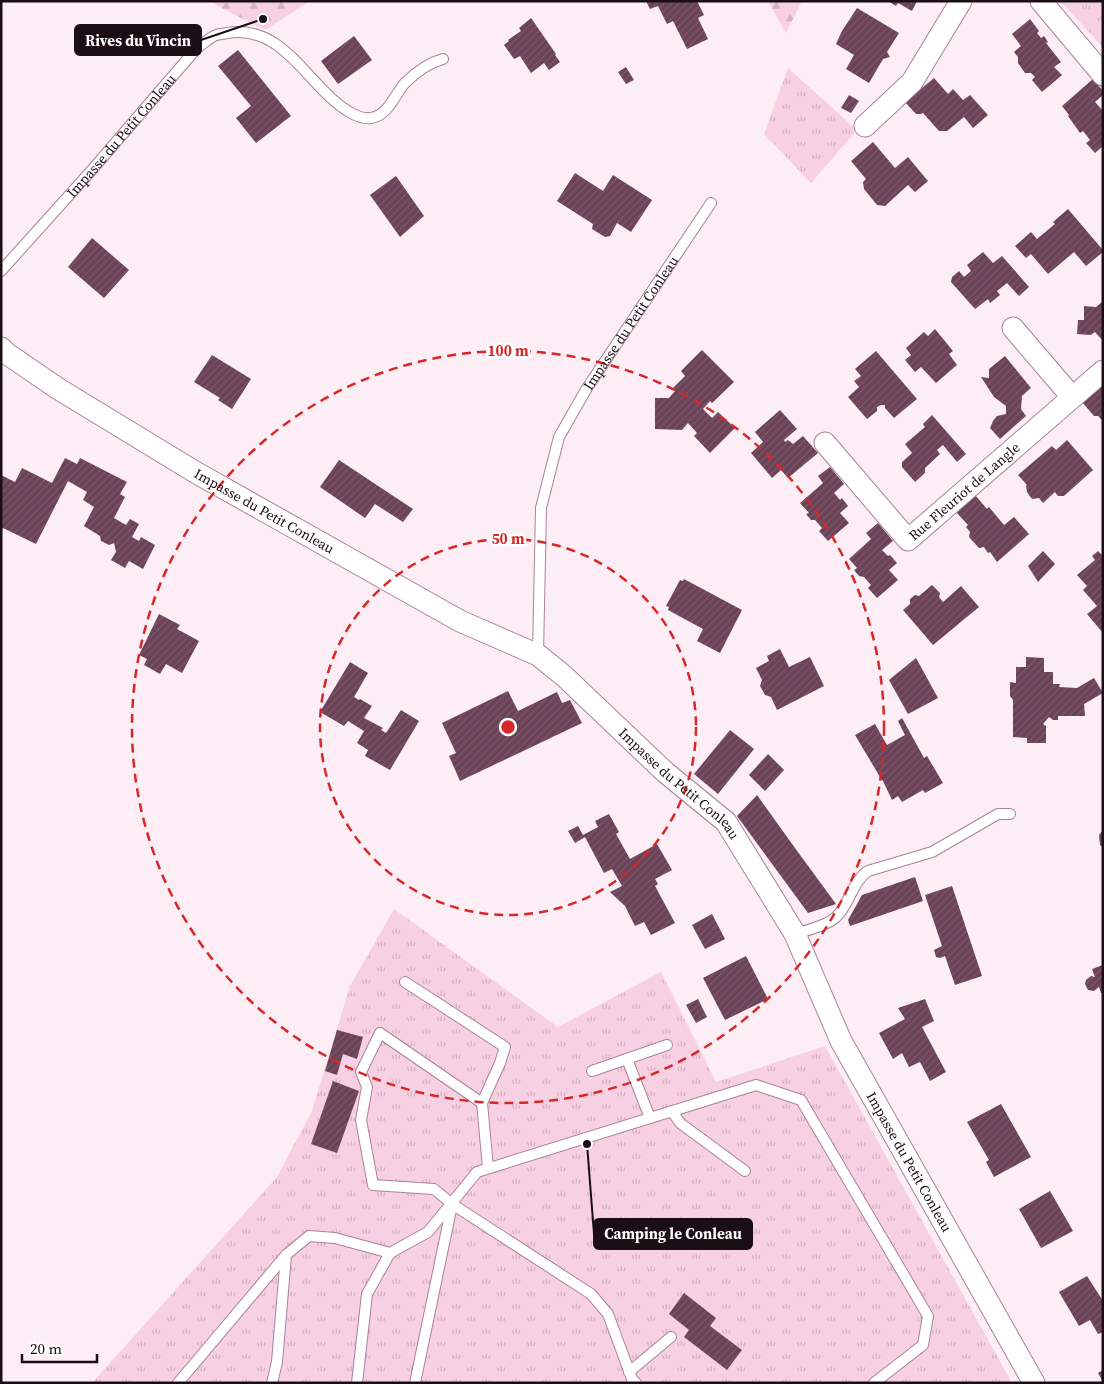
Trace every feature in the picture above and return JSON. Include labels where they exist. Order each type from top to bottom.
[{"type":"street","points":[[865,126],[912,82],[961,1]]},
{"type":"street","points":[[1041,1],[1103,75]]},
{"type":"street","points":[[1013,328],[1072,397]]},
{"type":"street","name":"Impasse du Petit Conleau","points":[[1,348],[57,388],[194,472],[460,621],[538,655],[564,676],[664,772],[726,822],[795,934],[841,1041],[1034,1383]]},
{"type":"street","name":"Rue Fleuriot de Langle","points":[[825,444],[908,540],[1103,371]]},
{"type":"lane","name":"Impasse du Petit Conleau","points":[[1,271],[91,171],[197,48],[216,36],[240,31],[262,37],[276,44],[330,97],[346,110],[360,117],[372,118],[382,114],[404,84],[419,71],[443,59]]},
{"type":"lane","name":"Impasse du Petit Conleau","points":[[538,655],[541,508],[559,437],[587,388],[711,203]]},
{"type":"lane","points":[[795,934],[831,921],[838,915],[861,876],[868,871],[932,852],[998,814],[1010,814]]},
{"type":"lane","points":[[405,982],[505,1047],[482,1103],[488,1168]]},
{"type":"lane","points":[[482,1103],[380,1033],[361,1072],[366,1087],[361,1120],[373,1185],[434,1189],[452,1204],[591,1294],[608,1314],[629,1372],[636,1383]]},
{"type":"lane","points":[[592,1071],[667,1045]]},
{"type":"lane","points":[[627,1059],[650,1118]]},
{"type":"lane","points":[[357,1383],[367,1294],[390,1254],[428,1232],[477,1172],[756,1085],[801,1100],[928,1316],[923,1345],[874,1383]]},
{"type":"lane","points":[[672,1111],[680,1123],[745,1171]]},
{"type":"lane","points":[[414,1383],[452,1204]]},
{"type":"lane","points":[[178,1383],[286,1255],[309,1236],[335,1238],[390,1254]]},
{"type":"lane","points":[[272,1383],[277,1362],[286,1255]]},
{"type":"lane","points":[[629,1372],[671,1337]]},
{"type":"green space","points":[[211,1],[310,1],[265,30]]},
{"type":"green space","points":[[768,1],[802,1],[786,33]]},
{"type":"green space","points":[[1060,1],[1103,1],[1103,47]]},
{"type":"green space","points":[[788,68],[857,130],[811,183],[764,134]]},
{"type":"green space","points":[[394,909],[558,1027],[661,972],[716,1082],[825,1046],[1012,1383],[92,1383],[277,1177],[312,1111],[350,986]]},
{"type":"building","points":[[646,1],[697,1],[704,15],[698,18],[708,39],[687,49],[673,21],[667,24],[658,6],[650,9]]},
{"type":"building","points":[[888,1],[917,1],[912,11],[898,3],[896,6]]},
{"type":"building","points":[[857,8],[899,33],[887,52],[890,57],[883,59],[869,83],[846,69],[854,55],[836,44]]},
{"type":"building","points":[[531,18],[560,62],[549,70],[544,63],[531,73],[520,56],[514,59],[504,45],[521,31],[519,28]]},
{"type":"building","points":[[1030,19],[1039,31],[1037,33],[1041,38],[1044,36],[1048,42],[1046,43],[1061,62],[1054,67],[1062,75],[1042,92],[1032,80],[1035,77],[1031,73],[1025,73],[1018,63],[1018,57],[1014,52],[1021,46],[1012,34]]},
{"type":"building","points":[[354,36],[372,60],[338,84],[321,61]]},
{"type":"building","points":[[238,50],[291,116],[256,143],[236,118],[251,106],[218,66]]},
{"type":"building","points":[[626,67],[634,80],[626,84],[618,72]]},
{"type":"building","points":[[934,78],[948,94],[953,89],[963,100],[970,95],[988,115],[973,128],[964,117],[947,131],[939,131],[923,113],[916,114],[905,102]]},
{"type":"building","points":[[1093,79],[1103,91],[1103,95],[1095,102],[1103,111],[1103,146],[1095,153],[1086,143],[1090,140],[1083,131],[1080,133],[1062,106]]},
{"type":"building","points":[[849,95],[859,101],[851,113],[841,108]]},
{"type":"building","points":[[873,142],[895,168],[908,157],[928,181],[915,192],[908,185],[885,206],[877,205],[864,189],[863,182],[866,179],[851,161]]},
{"type":"building","points":[[575,173],[603,191],[613,175],[652,200],[631,232],[617,223],[610,236],[605,237],[592,229],[593,224],[557,201]]},
{"type":"building","points":[[396,176],[424,216],[400,237],[370,195]]},
{"type":"building","points":[[1068,209],[1103,252],[1086,266],[1074,252],[1048,274],[1031,254],[1026,258],[1015,246],[1031,232],[1037,239],[1055,224],[1053,222]]},
{"type":"building","points":[[92,238],[129,270],[104,298],[68,267]]},
{"type":"building","points":[[983,252],[993,263],[1002,256],[1029,287],[1019,296],[1007,283],[997,291],[1000,295],[990,303],[988,299],[975,309],[951,282],[952,277],[959,271],[964,277],[971,271],[967,265]]},
{"type":"building","points":[[1103,301],[1103,341],[1095,332],[1091,335],[1077,334],[1078,320],[1084,320],[1084,306],[1096,307]]},
{"type":"building","points":[[935,329],[953,351],[949,354],[957,365],[936,383],[921,367],[915,372],[905,360],[911,355],[906,348],[924,332],[928,336]]},
{"type":"building","points":[[702,350],[734,382],[703,409],[712,418],[718,412],[735,428],[710,453],[694,436],[697,433],[688,423],[682,430],[655,429],[655,398],[669,398],[675,391],[673,388],[685,376],[681,371]]},
{"type":"building","points":[[876,351],[917,399],[894,418],[885,408],[885,405],[881,405],[867,419],[848,397],[859,387],[854,381],[861,376],[855,369]]},
{"type":"building","points":[[212,355],[251,379],[232,409],[218,400],[220,398],[194,382]]},
{"type":"building","points":[[1005,356],[1031,388],[1022,396],[1021,409],[1026,416],[1000,439],[990,428],[997,416],[1006,414],[1006,406],[994,397],[981,377],[989,378],[989,369]]},
{"type":"building","points":[[1103,384],[1103,421],[1098,416],[1094,416],[1082,402]]},
{"type":"building","points":[[780,410],[797,429],[784,440],[785,442],[788,440],[793,444],[803,436],[818,453],[788,478],[781,470],[772,478],[751,453],[763,442],[755,432]]},
{"type":"building","points":[[932,415],[966,454],[957,462],[943,445],[937,450],[940,454],[925,468],[925,473],[915,482],[902,467],[902,462],[912,453],[905,444],[925,427],[923,424]]},
{"type":"building","points":[[1067,440],[1093,470],[1064,496],[1058,496],[1055,492],[1043,503],[1039,498],[1032,499],[1027,492],[1027,485],[1018,475],[1052,446],[1056,450]]},
{"type":"building","points":[[65,458],[77,464],[80,458],[127,482],[120,494],[125,497],[114,518],[126,525],[130,519],[139,524],[132,537],[139,541],[141,537],[155,545],[143,569],[129,561],[125,568],[111,560],[116,552],[114,543],[109,545],[101,541],[100,536],[84,526],[94,507],[83,500],[87,492],[68,481],[36,544],[3,528],[1,531],[1,475],[15,482],[22,468],[52,483]]},
{"type":"building","points":[[339,460],[413,509],[403,522],[375,504],[365,518],[320,487]]},
{"type":"building","points":[[830,467],[844,484],[834,493],[840,500],[842,498],[848,506],[840,513],[849,523],[828,541],[819,531],[822,528],[815,520],[811,520],[806,514],[809,513],[800,503],[823,483],[818,476]]},
{"type":"building","points":[[975,495],[987,509],[989,507],[1004,525],[1014,517],[1029,534],[997,562],[990,552],[988,553],[984,547],[979,548],[969,537],[970,532],[966,527],[968,525],[956,512]]},
{"type":"building","points":[[878,523],[893,541],[882,550],[897,563],[889,570],[898,580],[877,598],[868,588],[871,585],[864,577],[859,576],[854,570],[857,568],[849,559],[871,539],[866,533]]},
{"type":"building","points":[[1043,551],[1055,564],[1038,582],[1028,566]]},
{"type":"building","points":[[1098,551],[1103,556],[1103,633],[1087,614],[1097,606],[1083,590],[1087,586],[1077,575],[1095,560],[1092,556]]},
{"type":"building","points":[[684,579],[742,610],[720,653],[697,641],[703,629],[668,610],[669,607],[666,606],[680,580],[683,581]]},
{"type":"building","points":[[932,585],[940,593],[939,597],[943,602],[961,586],[979,607],[933,645],[903,610],[910,604],[910,599],[915,595],[919,596]]},
{"type":"building","points":[[159,614],[180,625],[177,629],[199,641],[182,673],[166,664],[160,674],[144,665],[147,659],[139,655]]},
{"type":"building","points":[[780,649],[789,667],[810,657],[824,686],[777,710],[771,697],[765,695],[760,686],[762,680],[756,668],[769,661],[767,656]]},
{"type":"building","points":[[1026,657],[1044,658],[1044,672],[1053,672],[1053,684],[1060,684],[1059,687],[1077,688],[1094,678],[1103,693],[1084,704],[1085,716],[1058,716],[1058,720],[1053,720],[1049,717],[1043,724],[1046,726],[1046,743],[1027,743],[1027,738],[1013,737],[1013,700],[1010,696],[1010,682],[1016,683],[1016,667],[1026,667]]},
{"type":"building","points":[[916,658],[938,698],[908,714],[889,680]]},
{"type":"building","points":[[350,662],[368,673],[354,697],[372,706],[364,718],[383,728],[381,730],[386,733],[401,710],[419,721],[390,770],[365,756],[368,750],[357,743],[364,731],[348,721],[344,726],[320,712]]},
{"type":"building","points":[[508,691],[518,711],[557,692],[562,703],[570,700],[582,723],[460,781],[449,756],[456,753],[442,723]]},
{"type":"building","points":[[902,718],[924,758],[927,756],[943,783],[925,793],[923,790],[902,802],[898,796],[892,800],[883,781],[855,735],[875,724],[887,745],[905,735],[898,721]]},
{"type":"building","points":[[730,730],[754,749],[718,794],[694,774]]},
{"type":"building","points":[[768,754],[784,770],[765,791],[749,775]]},
{"type":"building","points":[[757,795],[836,904],[808,913],[737,816]]},
{"type":"building","points":[[609,814],[619,832],[616,834],[630,859],[657,844],[672,870],[655,879],[658,884],[655,886],[675,923],[651,935],[644,922],[635,926],[625,906],[610,892],[622,886],[612,869],[604,873],[585,837],[575,843],[568,831],[578,826],[583,835],[598,827],[595,821]]},
{"type":"building","points":[[1103,830],[1103,847],[1100,845],[1099,835]]},
{"type":"building","points":[[915,877],[923,901],[850,926],[848,920],[862,895]]},
{"type":"building","points":[[952,886],[982,976],[955,985],[945,956],[936,957],[934,950],[942,946],[925,895]]},
{"type":"building","points":[[712,914],[725,939],[705,949],[692,925]]},
{"type":"building","points":[[746,956],[768,999],[725,1020],[703,978]]},
{"type":"building","points":[[1103,965],[1103,993],[1101,993],[1099,987],[1094,991],[1088,990],[1085,984],[1086,980],[1091,976],[1095,977],[1092,969]]},
{"type":"building","points":[[698,999],[707,1017],[696,1023],[686,1005]]},
{"type":"building","points":[[925,999],[934,1021],[922,1027],[946,1072],[930,1081],[920,1062],[909,1067],[902,1053],[893,1059],[879,1033],[905,1019],[898,1008]]},
{"type":"building","points":[[337,1030],[363,1037],[357,1059],[343,1054],[337,1075],[325,1071]]},
{"type":"building","points":[[333,1081],[359,1091],[337,1153],[311,1144]]},
{"type":"building","points":[[1001,1104],[1031,1157],[994,1177],[986,1162],[989,1160],[967,1122]]},
{"type":"building","points":[[1050,1191],[1073,1231],[1041,1248],[1019,1209]]},
{"type":"building","points":[[1087,1276],[1103,1301],[1103,1332],[1098,1334],[1090,1320],[1079,1326],[1059,1292]]},
{"type":"building","points":[[684,1293],[716,1318],[710,1326],[742,1350],[727,1370],[684,1337],[689,1330],[669,1314]]},
{"type":"building","points":[[1103,1370],[1103,1382],[1098,1373]]},
{"type":"place","name":"Rives du Vincin","points":[[263,19]]},
{"type":"place","name":"Camping le Conleau","points":[[587,1144]]}]
